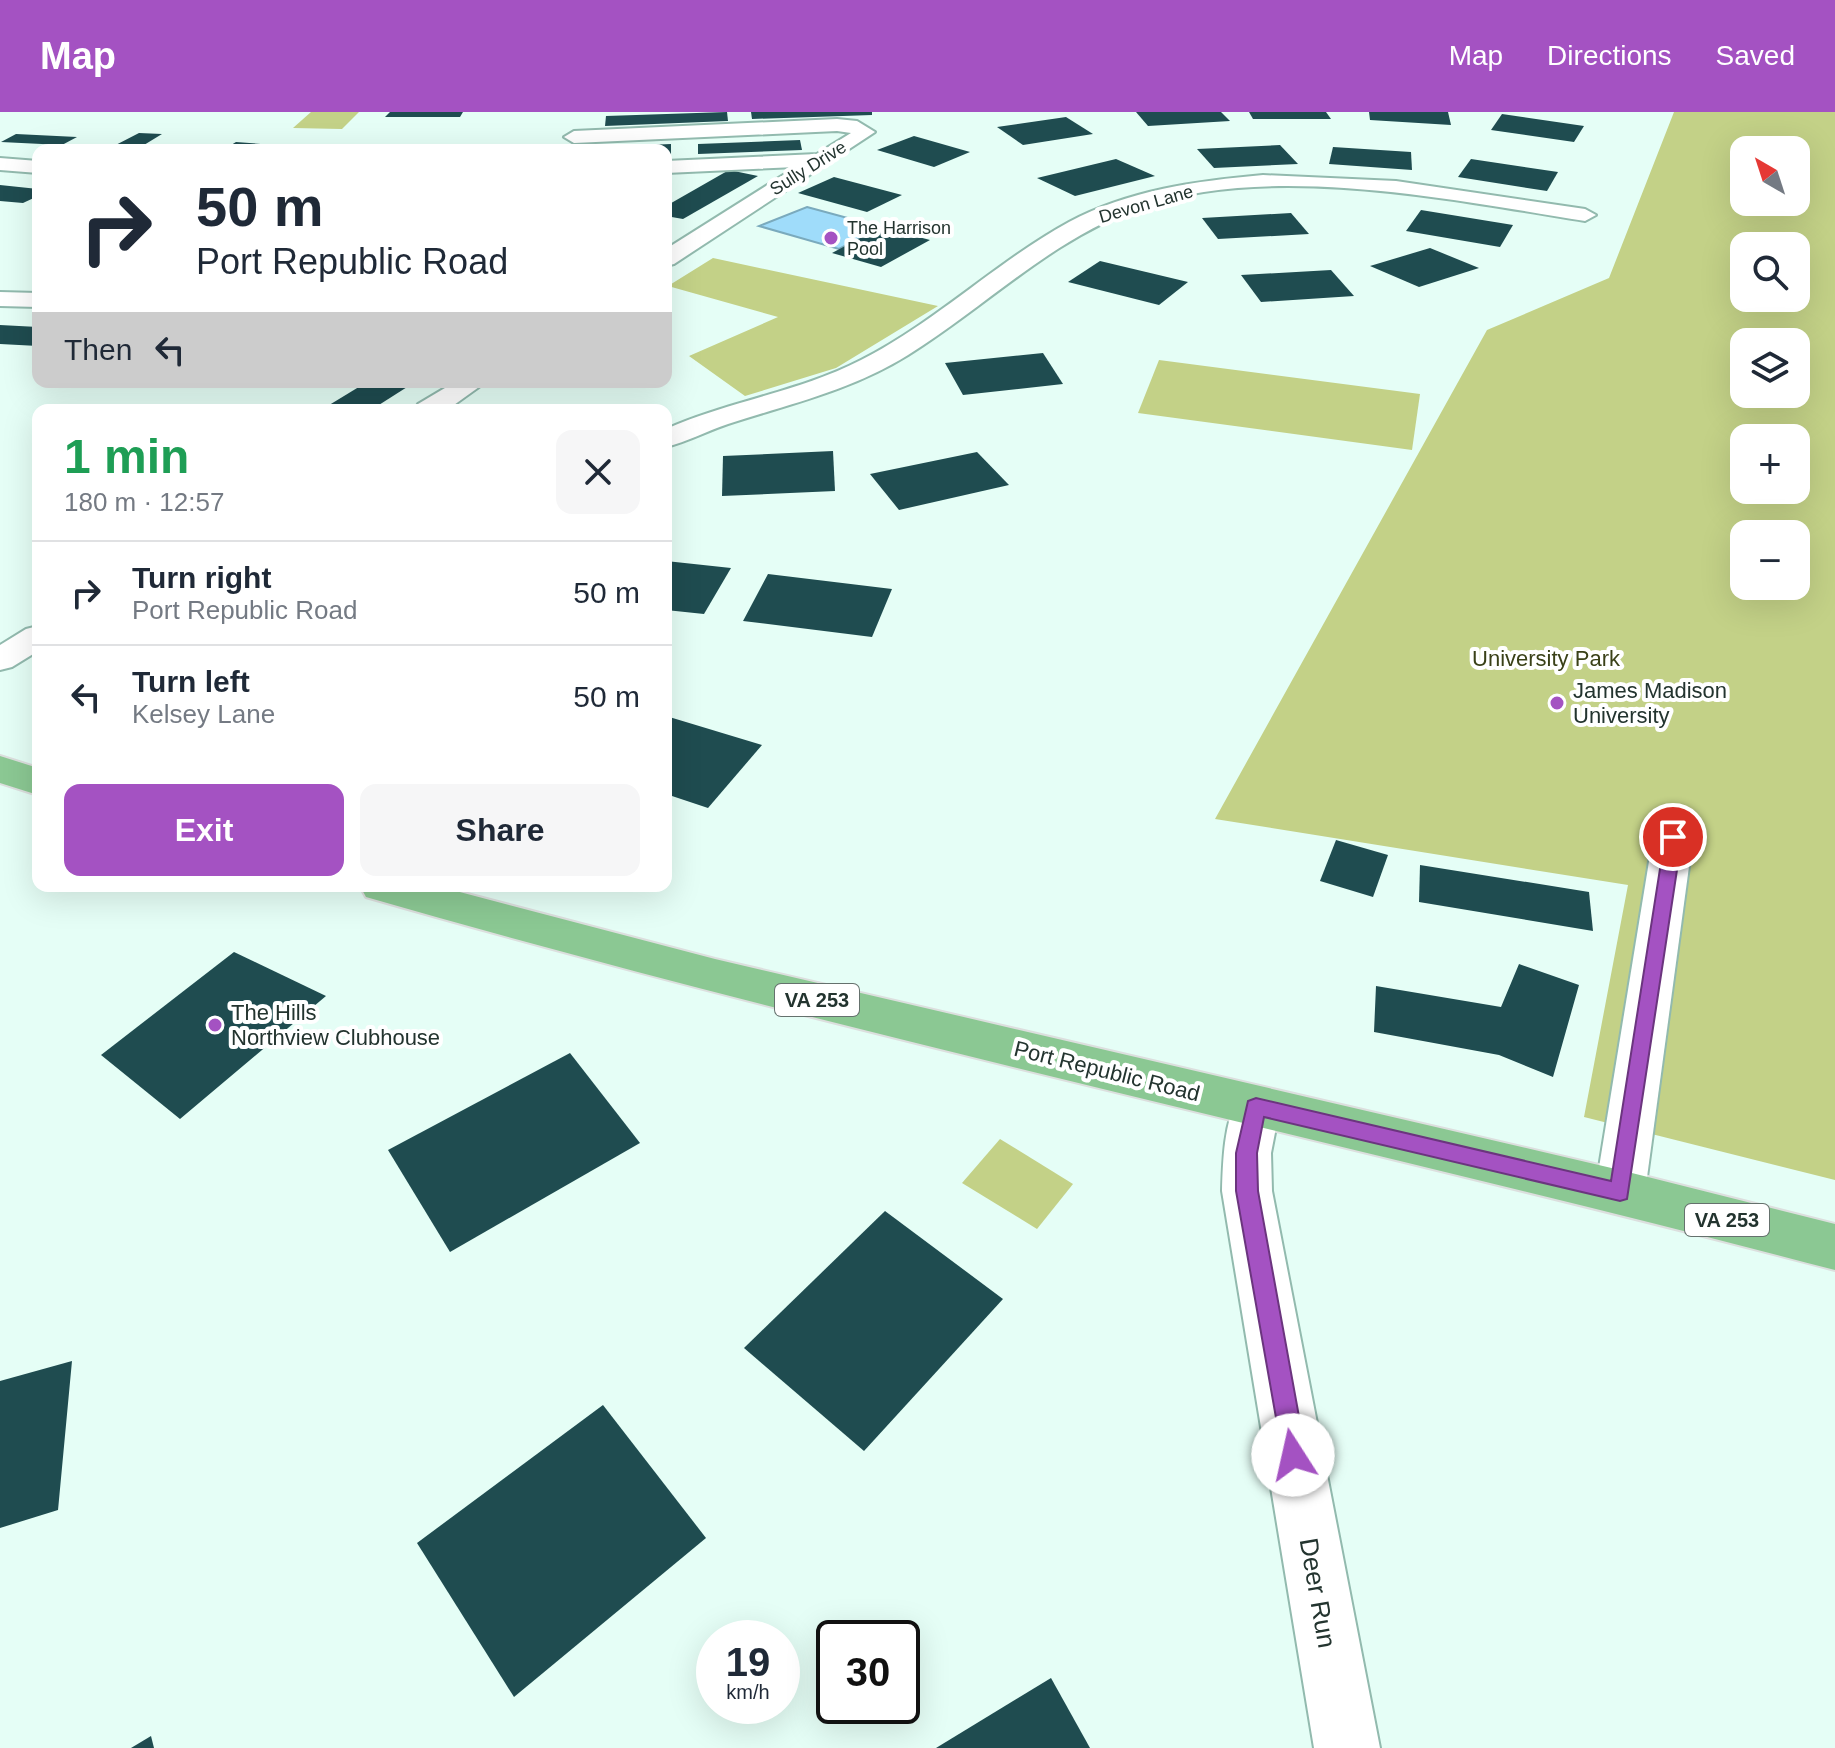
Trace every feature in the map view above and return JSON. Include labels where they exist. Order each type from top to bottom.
[{"type":"main road","name":"Port Republic Road","points":[[403,892],[715,976],[1620,1192],[1835,1247]]},
{"type":"street","name":"Sully Drive","points":[[574,137],[837,125],[850,125],[865,132],[672,255]]},
{"type":"street","points":[[672,167],[819,160]]},
{"type":"street","points":[[0,164],[32,167]]},
{"type":"street","name":"Devon Lane","points":[[672,436],[715,418],[811,390],[872,366],[1069,231],[1107,212],[1149,199],[1229,185],[1337,182],[1425,190],[1585,215]]},
{"type":"street","points":[[0,299],[32,300]]},
{"type":"street","points":[[438,404],[463,388]]},
{"type":"street","points":[[0,660],[32,640]]},
{"type":"street","points":[[1620,1192],[1673,837]]},
{"type":"street","name":"Deer Run","points":[[1256,1107],[1247,1153],[1247,1191],[1347,1748]]},
{"type":"green space","points":[[311,112],[359,112],[342,129],[293,128]]},
{"type":"green space","name":"University Park","points":[[1674,112],[1835,112],[1835,1180],[1584,1117],[1628,885],[1215,819],[1487,330],[1609,278]]},
{"type":"green space","points":[[713,258],[938,306],[836,368],[745,396],[689,356],[778,317],[672,287],[672,284]]},
{"type":"green space","points":[[1159,360],[1420,394],[1412,450],[1138,413]]},
{"type":"green space","points":[[1000,1139],[1073,1184],[1037,1229],[962,1183]]},
{"type":"water","name":"The Harrison Pool","points":[[807,207],[881,227],[839,249],[759,226]]},
{"type":"building","points":[[390,112],[463,112],[460,117],[385,117]]},
{"type":"building","points":[[727,112],[728,121],[605,126],[606,116]]},
{"type":"building","points":[[751,112],[872,112],[872,115],[752,119]]},
{"type":"building","points":[[1136,112],[1221,112],[1230,121],[1148,126]]},
{"type":"building","points":[[1249,112],[1326,112],[1331,119],[1253,119]]},
{"type":"building","points":[[1369,112],[1448,112],[1451,125],[1370,120]]},
{"type":"building","points":[[1502,114],[1584,126],[1574,142],[1491,130]]},
{"type":"building","points":[[1066,117],[1093,134],[1023,145],[997,127]]},
{"type":"building","points":[[139,133],[162,134],[146,144],[118,144]]},
{"type":"building","points":[[16,134],[77,137],[64,144],[1,142]]},
{"type":"building","points":[[914,136],[970,152],[934,167],[877,150]]},
{"type":"building","points":[[800,140],[802,150],[698,154],[698,144]]},
{"type":"building","points":[[1280,145],[1298,164],[1214,168],[1197,149]]},
{"type":"building","points":[[1333,147],[1411,152],[1412,170],[1329,164]]},
{"type":"building","points":[[1116,159],[1155,176],[1075,196],[1037,178]]},
{"type":"building","points":[[1471,159],[1558,172],[1547,191],[1458,177]]},
{"type":"building","points":[[729,170],[758,176],[683,219],[672,217],[672,203]]},
{"type":"building","points":[[834,177],[902,195],[867,212],[798,193]]},
{"type":"building","points":[[0,185],[32,188],[32,199],[23,203],[0,201]]},
{"type":"building","points":[[1421,210],[1513,225],[1500,247],[1406,231]]},
{"type":"building","points":[[1291,213],[1309,234],[1218,239],[1202,218]]},
{"type":"building","points":[[881,227],[930,240],[881,267],[832,253]]},
{"type":"building","points":[[1430,248],[1479,268],[1419,287],[1370,266]]},
{"type":"building","points":[[1100,261],[1188,282],[1159,305],[1068,282]]},
{"type":"building","points":[[1331,270],[1354,296],[1261,302],[1241,275]]},
{"type":"building","points":[[0,325],[32,327],[32,346],[0,344]]},
{"type":"building","points":[[1043,353],[1063,384],[963,395],[945,363]]},
{"type":"building","points":[[357,388],[406,388],[380,404],[331,404]]},
{"type":"building","points":[[833,451],[835,491],[722,496],[723,456]]},
{"type":"building","points":[[977,452],[1009,485],[899,510],[870,474]]},
{"type":"building","points":[[672,562],[731,568],[704,614],[672,611]]},
{"type":"building","points":[[768,574],[892,589],[872,637],[743,621]]},
{"type":"building","points":[[672,718],[762,745],[708,808],[672,796]]},
{"type":"building","points":[[1336,840],[1388,855],[1373,897],[1320,881]]},
{"type":"building","points":[[1420,865],[1589,892],[1593,931],[1419,902]]},
{"type":"building","name":"The Hills Northview Clubhouse","points":[[234,952],[326,996],[180,1119],[101,1055]]},
{"type":"building","points":[[1519,964],[1579,985],[1553,1077],[1499,1055],[1374,1032],[1376,986],[1501,1007]]},
{"type":"building","points":[[570,1053],[640,1143],[450,1252],[388,1150]]},
{"type":"building","points":[[885,1211],[1003,1299],[864,1451],[744,1348]]},
{"type":"building","points":[[72,1361],[58,1510],[0,1528],[0,1381]]},
{"type":"building","points":[[603,1405],[706,1538],[514,1697],[417,1543]]},
{"type":"building","points":[[1051,1678],[1090,1748],[936,1748]]},
{"type":"building","points":[[151,1736],[154,1748],[131,1748]]},
{"type":"place","name":"The Harrison Pool","points":[[831,238]]},
{"type":"place","name":"James Madison University","points":[[1557,703]]},
{"type":"place","name":"The Hills Northview Clubhouse","points":[[215,1025]]},
{"type":"route","points":[[1293,1455],[1247,1191],[1246,1162],[1256,1107],[1620,1192],[1673,837]]}]
